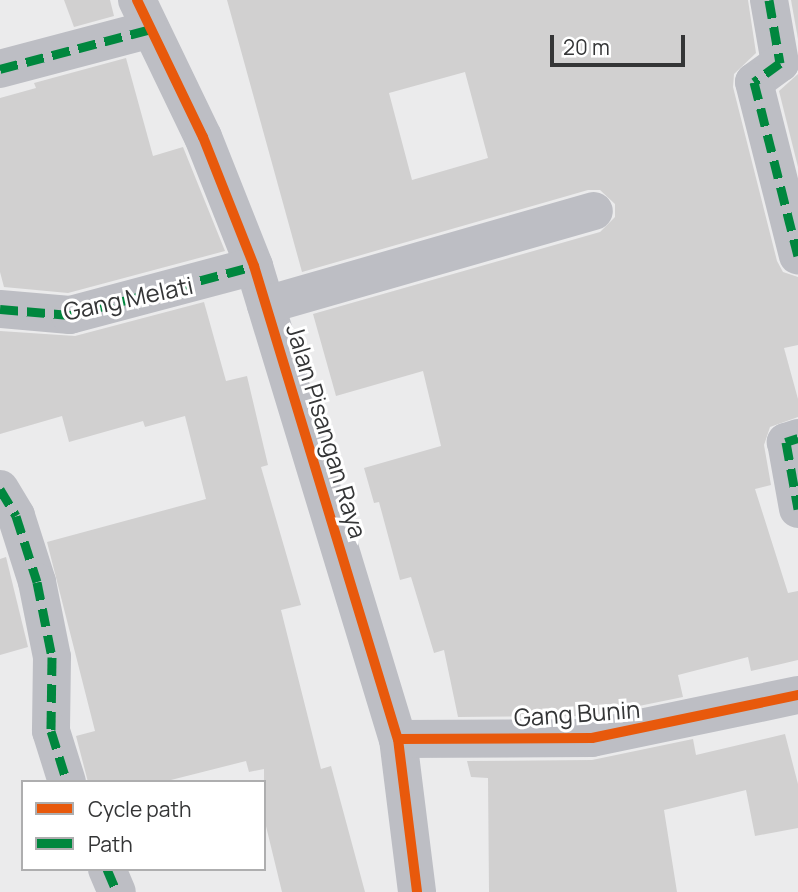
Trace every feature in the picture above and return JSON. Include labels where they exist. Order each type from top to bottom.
[{"type":"street","points":[[769,0],[780,63],[754,82],[798,256]]},
{"type":"street","points":[[0,69],[143,15]]},
{"type":"street","name":"Jalan Pisangan Raya","points":[[143,15],[203,137],[254,266],[266,304],[398,740],[417,892]]},
{"type":"street","points":[[266,304],[594,211]]},
{"type":"street","name":"Gang Melati","points":[[0,310],[70,314],[254,266]]},
{"type":"street","points":[[798,438],[786,442],[798,509]]},
{"type":"street","points":[[0,489],[16,516],[37,582],[52,657],[51,731],[66,780]]},
{"type":"street","name":"Gang Bunin","points":[[398,740],[592,738],[798,695]]},
{"type":"street","points":[[108,871],[117,892]]},
{"type":"building","points":[[64,0],[110,0],[114,16],[74,27]]},
{"type":"building","points":[[227,0],[748,0],[756,53],[734,74],[733,87],[777,261],[783,272],[798,277],[798,345],[784,348],[798,399],[798,417],[770,427],[764,445],[771,485],[755,489],[788,593],[798,591],[798,660],[751,671],[748,657],[678,675],[683,697],[590,716],[458,717],[444,650],[434,653],[411,577],[400,580],[379,502],[374,503],[364,468],[441,446],[423,371],[336,396],[313,314],[600,232],[615,217],[615,204],[600,190],[588,190],[302,272]],"holes":[[[465,72],[488,158],[412,180],[389,93]]]},
{"type":"building","points":[[791,0],[798,0],[798,39]]},
{"type":"building","points":[[126,58],[153,156],[183,147],[225,251],[68,293],[4,287],[0,272],[0,98],[36,88],[34,83]]},
{"type":"building","points":[[798,74],[798,167],[779,91]]},
{"type":"building","points":[[204,302],[226,381],[247,376],[268,465],[261,467],[301,605],[281,610],[321,769],[331,766],[365,892],[282,892],[266,826],[264,769],[249,772],[246,761],[171,780],[87,780],[76,736],[95,731],[47,542],[206,499],[185,416],[145,427],[143,421],[69,442],[62,416],[0,434],[0,331],[75,336]]},
{"type":"building","points":[[6,557],[28,647],[0,655],[0,559]]},
{"type":"building","points":[[785,734],[798,784],[798,828],[755,836],[746,790],[664,810],[677,892],[489,892],[488,778],[471,777],[467,761],[592,760],[693,739],[696,755]]},
{"type":"marked path","points":[[769,0],[780,63],[754,82],[798,256]]},
{"type":"marked path","points":[[0,69],[148,30]]},
{"type":"marked path","points":[[0,309],[70,315],[254,266]]},
{"type":"marked path","points":[[798,438],[786,442],[798,509]]},
{"type":"marked path","points":[[0,489],[16,516],[37,582],[52,657],[51,731],[66,780]]},
{"type":"marked path","points":[[108,871],[117,892]]},
{"type":"cycle path","points":[[137,0],[203,137],[254,266],[398,739],[417,892]]},
{"type":"cycle path","points":[[398,739],[592,738],[798,695]]}]
